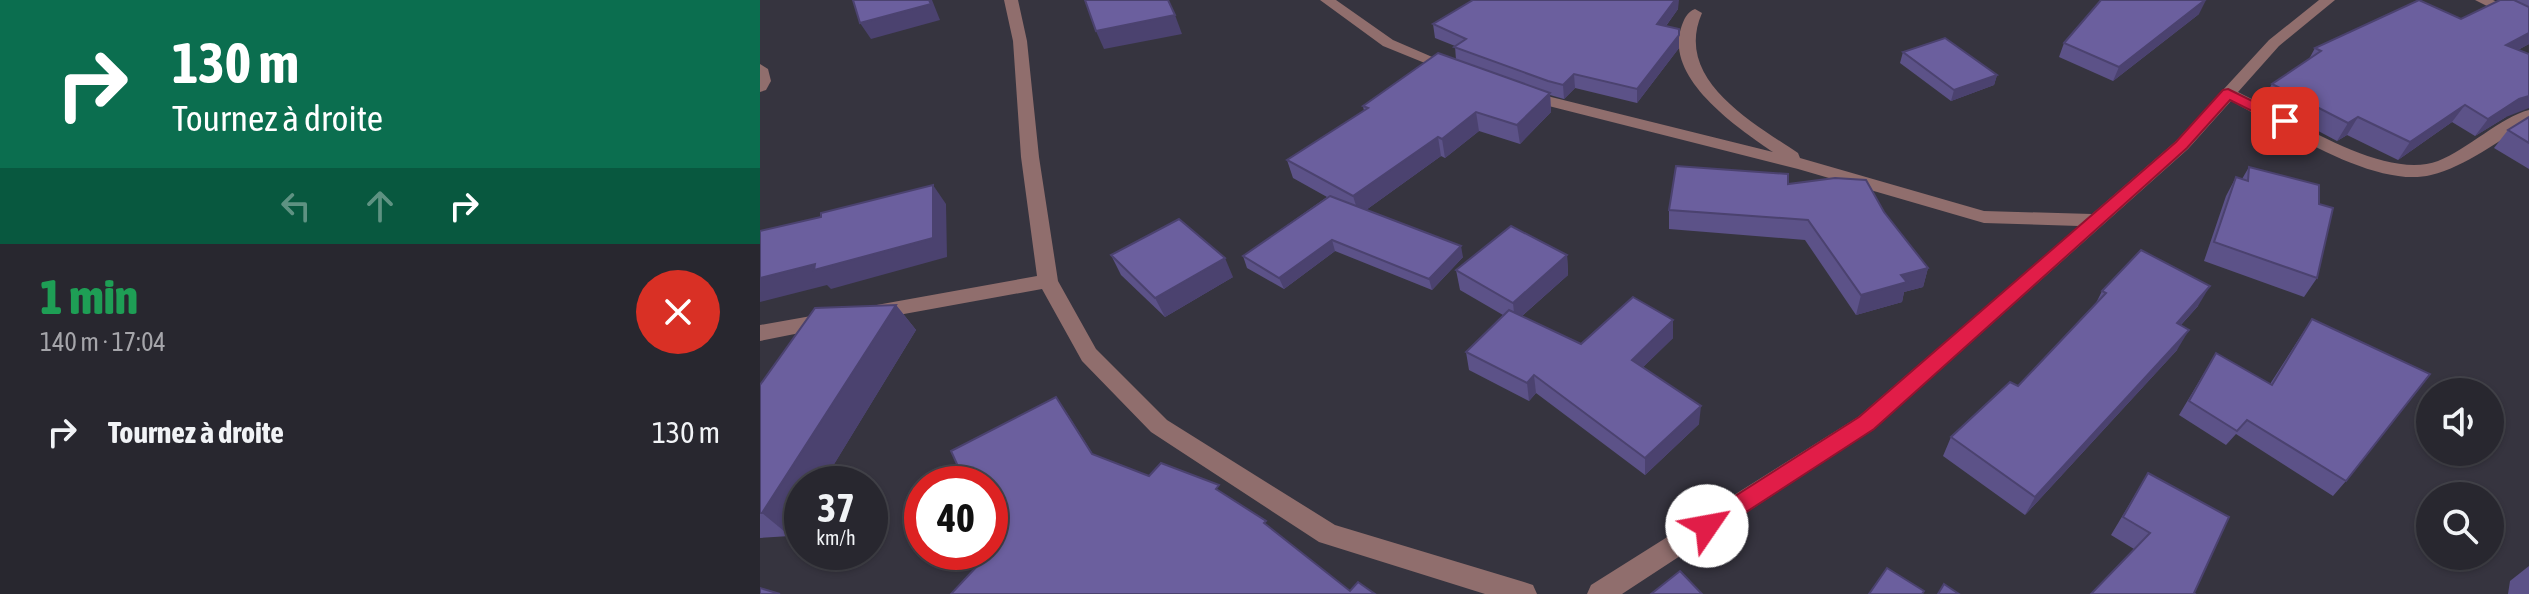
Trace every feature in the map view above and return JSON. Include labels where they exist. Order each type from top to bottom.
[{"type":"street","points":[[1011,0],[1020,41],[1030,157],[1048,281],[1089,355],[1159,426],[1328,534],[1524,594]]},
{"type":"street","points":[[1327,0],[1388,43],[1464,74]]},
{"type":"street","points":[[1600,594],[1866,423],[2182,145],[2274,43],[2328,0]]},
{"type":"street","points":[[2482,0],[2529,23]]},
{"type":"street","points":[[1695,13],[1687,36],[1692,70],[1735,117],[1802,164]]},
{"type":"street","points":[[760,69],[763,81],[760,87]]},
{"type":"street","points":[[1517,92],[1631,124],[1802,164],[1984,217],[2097,220]]},
{"type":"street","points":[[2228,93],[2371,164],[2414,172],[2446,164],[2529,115]]},
{"type":"street","points":[[760,333],[1048,281]]},
{"type":"building","points":[[853,0],[929,0],[931,4],[860,23]]},
{"type":"building","points":[[1085,0],[1168,0],[1175,15],[1096,31]]},
{"type":"building","points":[[1473,0],[1675,0],[1657,24],[1679,29],[1679,35],[1637,89],[1574,74],[1563,85],[1454,47],[1466,39],[1433,24]]},
{"type":"building","points":[[2101,0],[2205,0],[2119,67],[2064,43]]},
{"type":"building","points":[[2419,0],[2461,19],[2500,0],[2514,0],[2529,7],[2529,33],[2506,45],[2529,54],[2529,96],[2488,119],[2465,105],[2410,142],[2358,117],[2348,123],[2272,84],[2321,51],[2315,48]]},
{"type":"building","points":[[1945,38],[1997,75],[1954,90],[1903,52]]},
{"type":"building","points":[[1438,53],[1550,93],[1517,125],[1476,112],[1442,139],[1438,137],[1353,196],[1287,160],[1368,108],[1363,106]]},
{"type":"building","points":[[2529,117],[2529,143],[2508,130]]},
{"type":"building","points":[[1676,166],[1788,174],[1788,184],[1835,178],[1866,180],[1884,212],[1928,268],[1901,275],[1907,282],[1861,295],[1808,220],[1669,210]]},
{"type":"building","points":[[2249,167],[2319,185],[2319,204],[2333,208],[2317,278],[2214,242],[2236,177],[2248,181]]},
{"type":"building","points":[[933,185],[933,238],[814,270],[815,264],[760,278],[760,231]]},
{"type":"building","points":[[1330,196],[1461,246],[1429,279],[1332,240],[1279,278],[1243,256]]},
{"type":"building","points":[[1179,219],[1225,258],[1155,298],[1111,255]]},
{"type":"building","points":[[1511,226],[1567,255],[1513,303],[1456,270]]},
{"type":"building","points":[[2141,250],[2210,286],[2177,323],[2189,330],[2035,497],[1951,437],[2010,382],[2018,386],[2106,293],[2102,291]]},
{"type":"building","points":[[1633,297],[1673,320],[1632,360],[1701,406],[1645,458],[1534,375],[1527,383],[1466,352],[1509,310],[1581,344]]},
{"type":"building","points":[[896,305],[792,466],[784,466],[784,479],[760,513],[760,385],[815,308]]},
{"type":"building","points":[[2312,319],[2430,374],[2427,378],[2416,378],[2416,392],[2346,481],[2247,420],[2237,431],[2189,401],[2216,353],[2272,385]]},
{"type":"building","points":[[1056,397],[1092,454],[1149,476],[1161,463],[1219,485],[1216,489],[1266,521],[1264,523],[1350,591],[1358,582],[1375,594],[951,594],[974,570],[1008,570],[1008,466],[958,466],[951,451]]},
{"type":"building","points":[[2148,473],[2229,517],[2195,594],[2091,594],[2150,533],[2123,517]]},
{"type":"building","points":[[1887,568],[1924,591],[1922,594],[1869,594]]},
{"type":"building","points":[[1680,571],[1702,594],[1651,594]]},
{"type":"building","points":[[1944,584],[1959,594],[1938,594]]},
{"type":"building","points":[[760,588],[780,594],[760,594]]},
{"type":"route","points":[[1707,526],[1866,423],[2182,145],[2228,93],[2285,121]]}]
